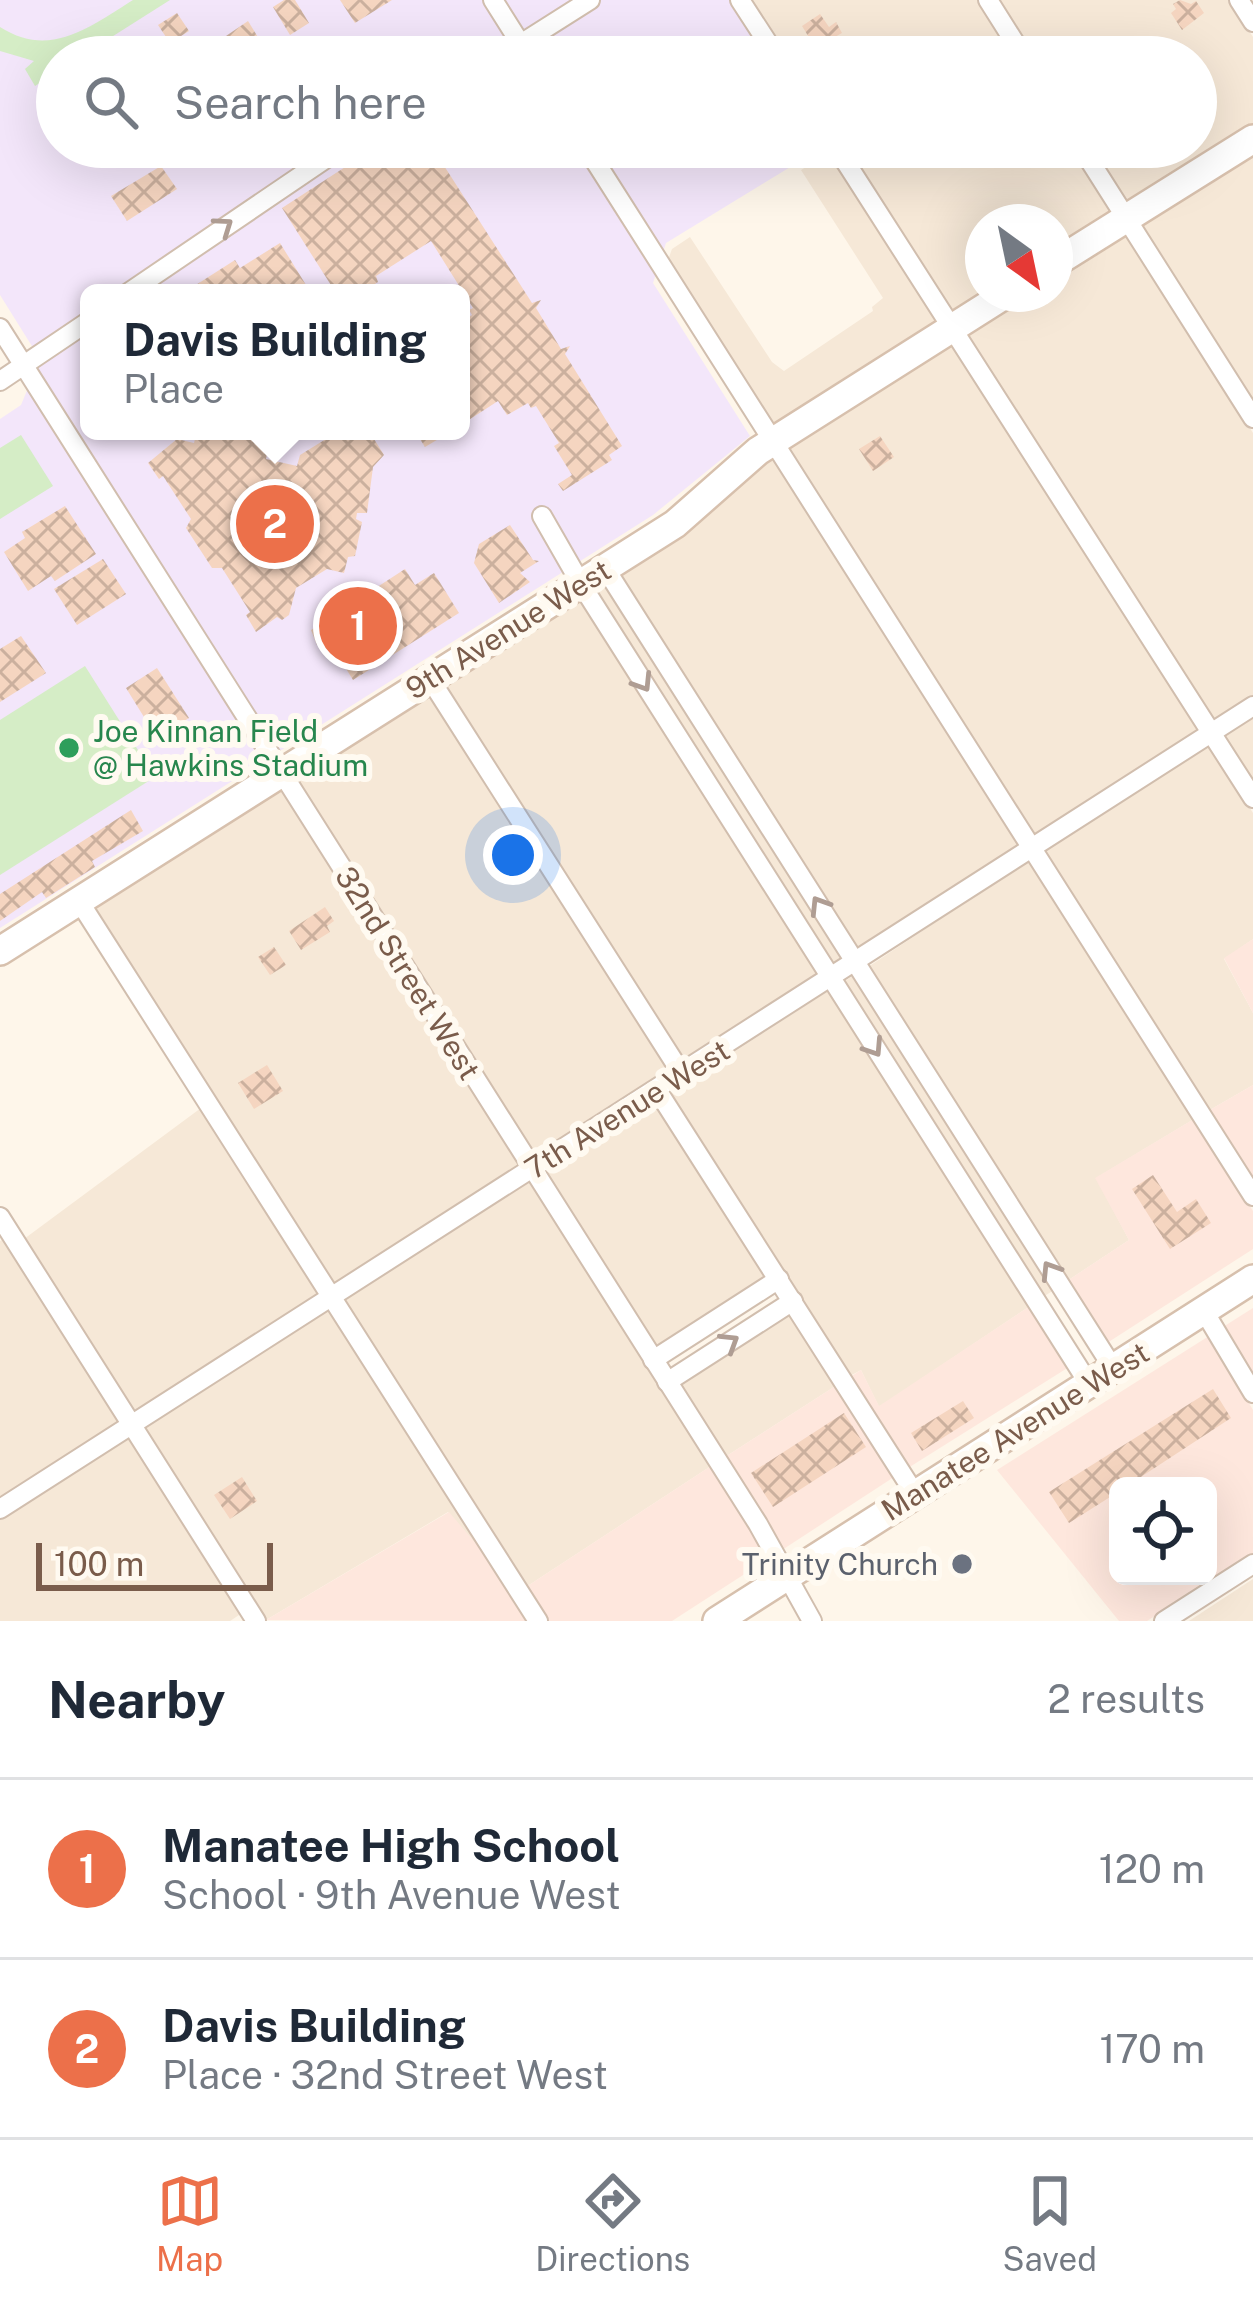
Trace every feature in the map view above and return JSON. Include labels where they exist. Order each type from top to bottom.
[{"type":"street","points":[[493,0],[516,36]]},
{"type":"street","points":[[544,36],[590,0]]},
{"type":"street","points":[[740,0],[763,36]]},
{"type":"street","points":[[988,0],[1011,36]]},
{"type":"street","points":[[1239,0],[1253,22]]},
{"type":"street","points":[[1217,162],[1253,139]]},
{"type":"street","points":[[141,284],[312,168]]},
{"type":"street","points":[[599,168],[1253,1196]]},
{"type":"street","points":[[850,168],[1253,798]]},
{"type":"street","points":[[1094,168],[1253,418]]},
{"type":"street","points":[[1073,252],[1207,168]]},
{"type":"street","name":"9th Avenue West","points":[[0,951],[675,524],[774,441],[977,312]]},
{"type":"street","points":[[0,381],[80,327]]},
{"type":"street","name":"32nd Street West","points":[[0,328],[758,1524],[812,1621]]},
{"type":"street","points":[[542,516],[593,576],[856,964],[1113,1368]]},
{"type":"street","points":[[593,576],[830,979],[1089,1384]]},
{"type":"street","points":[[430,680],[682,1074]]},
{"type":"street","name":"7th Avenue West","points":[[0,1509],[1253,706]]},
{"type":"street","points":[[79,901],[538,1621]]},
{"type":"street","points":[[657,1090],[915,1495]]},
{"type":"street","points":[[2,1225],[252,1619]]},
{"type":"street","points":[[653,1360],[779,1279]]},
{"type":"street","name":"Manatee Avenue West","points":[[717,1621],[1253,1280]]},
{"type":"street","points":[[667,1382],[793,1301]]},
{"type":"street","points":[[1204,1311],[1253,1394]]},
{"type":"street","points":[[1164,1621],[1253,1564]]},
{"type":"shaded area","points":[[0,0],[732,0],[755,36],[36,36],[36,168],[789,168],[666,243],[653,283],[750,436],[653,515],[0,928],[0,419],[21,405],[40,359],[0,295]]},
{"type":"shaded area","points":[[750,0],[978,0],[1001,36],[773,36]]},
{"type":"shaded area","points":[[998,0],[1229,0],[1253,37],[1253,128],[1217,151],[1217,36],[1021,36]]},
{"type":"shaded area","points":[[1253,150],[1253,403],[1138,222]]},
{"type":"shaded area","points":[[840,168],[941,324],[776,429],[668,260],[672,249],[690,237],[772,362],[784,371],[873,311],[883,298],[801,170]]},
{"type":"shaded area","points":[[860,168],[1084,168],[1114,215],[1073,241],[1073,204],[965,204],[965,308],[955,315]]},
{"type":"shaded area","points":[[1103,168],[1190,168],[1128,207]]},
{"type":"shaded area","points":[[1124,231],[1253,433],[1253,695],[1213,720],[965,331],[995,312],[1073,312],[1073,263]]},
{"type":"shaded area","points":[[951,339],[1199,729],[1032,836],[786,444]]},
{"type":"shaded area","points":[[772,453],[1019,845],[858,951],[617,571]]},
{"type":"shaded area","points":[[603,580],[844,960],[832,967],[593,587]]},
{"type":"shaded area","points":[[579,596],[818,976],[684,1062],[442,683]]},
{"type":"shaded area","points":[[428,692],[670,1071],[534,1157],[293,776]]},
{"type":"shaded area","points":[[1253,716],[1253,783],[1223,735]]},
{"type":"shaded area","points":[[1209,744],[1253,813],[1253,939],[1224,959],[1253,1013],[1253,1085],[1208,1111],[1042,851]]},
{"type":"shaded area","points":[[279,785],[521,1166],[333,1285],[92,907]]},
{"type":"shaded area","points":[[1029,860],[1194,1119],[1096,1178],[1129,1240],[1067,1281],[868,967]]},
{"type":"shaded area","points":[[1253,939],[1253,1013],[1224,958]]},
{"type":"shaded area","points":[[854,975],[1054,1290],[1043,1297],[842,983]]},
{"type":"shaded area","points":[[828,991],[1030,1306],[879,1407],[861,1370],[850,1376],[669,1094]]},
{"type":"shaded area","points":[[1253,1085],[1253,1181],[1208,1111]]},
{"type":"shaded area","points":[[655,1102],[767,1276],[655,1347],[544,1173]]},
{"type":"shaded area","points":[[201,1108],[319,1294],[133,1413],[24,1239]]},
{"type":"shaded area","points":[[1194,1119],[1253,1211],[1253,1249],[1107,1343],[1067,1281],[1129,1240],[1095,1178]]},
{"type":"shaded area","points":[[530,1181],[711,1466],[526,1587],[343,1300]]},
{"type":"shaded area","points":[[4,1239],[119,1422],[0,1498],[0,1241]]},
{"type":"shaded area","points":[[1030,1306],[1069,1367],[908,1468],[850,1377],[861,1370],[879,1406]]},
{"type":"shaded area","points":[[1253,1308],[1253,1378],[1223,1327]]},
{"type":"shaded area","points":[[329,1309],[488,1558],[448,1512],[266,1620],[143,1429]]},
{"type":"shaded area","points":[[791,1314],[837,1385],[725,1457],[679,1385]]},
{"type":"shaded area","points":[[1209,1336],[1253,1410],[1253,1553],[1217,1576],[1217,1477],[1109,1477],[1109,1585],[1203,1585],[1147,1621],[1119,1621],[997,1470]]},
{"type":"shaded area","points":[[837,1385],[894,1477],[782,1550],[725,1457]]},
{"type":"shaded area","points":[[129,1438],[242,1613],[230,1621],[0,1621],[0,1520]]},
{"type":"shaded area","points":[[711,1466],[768,1559],[672,1621],[548,1621],[526,1587]]},
{"type":"shaded area","points":[[449,1512],[488,1558],[528,1621],[266,1620]]},
{"type":"shaded area","points":[[1253,1579],[1253,1621],[1189,1621]]},
{"type":"green space","points":[[133,0],[170,0],[113,36],[69,36]]},
{"type":"green space","points":[[0,27],[36,40],[35,86],[25,69],[34,61],[0,51]]},
{"type":"green space","points":[[21,435],[53,486],[0,519],[0,448]]},
{"type":"green space","name":"Joe Kinnan Field @ Hawkins Stadium","points":[[85,666],[155,777],[0,875],[0,720]]},
{"type":"building","points":[[295,0],[309,23],[290,35],[273,7]]},
{"type":"building","points":[[340,0],[392,0],[355,23]]},
{"type":"building","points":[[1180,0],[1196,1],[1204,13],[1182,30],[1171,13]]},
{"type":"building","points":[[177,13],[189,31],[165,36],[158,25]]},
{"type":"building","points":[[820,14],[829,27],[836,22],[842,33],[808,36],[802,26]]},
{"type":"building","points":[[248,21],[257,36],[226,36]]},
{"type":"building","points":[[158,168],[177,189],[127,221],[111,196]]},
{"type":"building","points":[[344,168],[445,168],[532,303],[541,300],[536,308],[561,349],[570,346],[565,354],[622,446],[609,455],[612,460],[563,491],[558,484],[572,475],[536,406],[531,408],[528,403],[507,415],[498,401],[470,419],[470,284],[458,284],[431,241],[376,276],[375,284],[330,284],[282,208]]},
{"type":"building","points":[[280,243],[305,284],[197,284],[235,260],[240,268]]},
{"type":"building","points":[[880,436],[894,457],[873,471],[859,449]]},
{"type":"building","points":[[176,440],[262,440],[268,450],[266,459],[297,466],[300,455],[324,440],[375,440],[384,455],[373,467],[367,513],[357,513],[356,519],[362,522],[355,556],[348,557],[344,573],[327,569],[296,588],[289,615],[282,620],[277,617],[256,632],[246,615],[250,612],[222,568],[212,568],[186,528],[191,519],[163,476],[159,479],[148,463]]},
{"type":"building","points":[[65,506],[96,554],[55,581],[51,576],[28,591],[4,552],[25,538],[22,532]]},
{"type":"building","points":[[510,525],[533,560],[539,561],[520,573],[530,582],[499,603],[474,563],[479,544]]},
{"type":"building","points":[[103,559],[126,594],[77,625],[54,589]]},
{"type":"building","points":[[405,569],[415,585],[434,573],[459,613],[353,680],[329,641],[317,645],[311,630]]},
{"type":"building","points":[[21,636],[46,673],[0,702],[0,649]]},
{"type":"building","points":[[157,668],[189,718],[157,738],[126,688]]},
{"type":"building","points":[[131,810],[143,831],[92,861],[95,867],[46,898],[42,892],[0,921],[0,894]]},
{"type":"building","points":[[325,907],[334,921],[327,926],[330,932],[301,950],[289,931]]},
{"type":"building","points":[[274,947],[286,965],[270,975],[258,957]]},
{"type":"building","points":[[267,1065],[283,1091],[254,1109],[238,1083]]},
{"type":"building","points":[[1153,1175],[1177,1212],[1196,1199],[1211,1223],[1170,1249],[1132,1189]]},
{"type":"building","points":[[1213,1389],[1231,1418],[1141,1477],[1109,1477],[1109,1498],[1069,1523],[1049,1492]]},
{"type":"building","points":[[963,1401],[974,1418],[922,1451],[911,1433]]},
{"type":"building","points":[[844,1413],[866,1447],[773,1507],[751,1473]]},
{"type":"building","points":[[242,1477],[257,1501],[230,1519],[214,1495]]},
{"type":"place","name":"Davis Building","points":[[275,524]]},
{"type":"place","name":"Manatee High School","points":[[358,626]]},
{"type":"place","name":"Joe Kinnan Field @ Hawkins Stadium","points":[[69,748]]},
{"type":"place","name":"Trinity Church","points":[[962,1564]]}]
